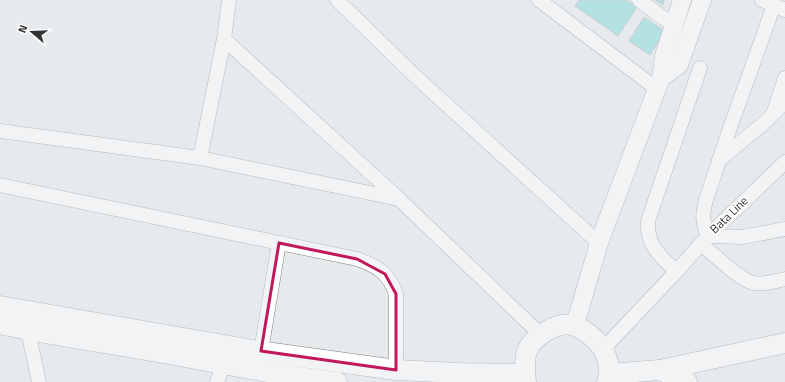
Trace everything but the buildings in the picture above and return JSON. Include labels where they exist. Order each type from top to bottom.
[{"type":"main road","points":[[0,306],[261,351],[396,370],[525,378],[528,351],[540,334],[558,325],[575,325],[593,336],[603,349],[608,360],[608,378],[660,370],[785,343]]},
{"type":"main road","points":[[0,324],[144,349],[220,373],[337,382]]},
{"type":"main road","points":[[660,370],[687,382]]},
{"type":"street","points":[[200,158],[224,39],[229,0]]},
{"type":"street","points":[[337,0],[416,77],[599,243]]},
{"type":"street","points":[[538,0],[659,83]]},
{"type":"street","points":[[638,0],[673,25]]},
{"type":"street","points":[[575,325],[599,243],[659,83],[664,56],[682,0]]},
{"type":"street","points":[[659,83],[680,65],[702,0]]},
{"type":"street","points":[[773,5],[719,160],[703,212],[703,222],[704,240],[742,278],[752,283],[762,284],[785,279]]},
{"type":"street","points":[[224,39],[399,199],[540,334]]},
{"type":"street","points":[[676,272],[651,245],[647,233],[648,221],[700,68]]},
{"type":"street","points":[[774,112],[785,78]]},
{"type":"street","points":[[719,160],[763,124],[785,102]]},
{"type":"street","points":[[0,131],[200,158],[399,199]]},
{"type":"street","name":"Bata Line","points":[[603,349],[676,272],[704,240],[785,162]]},
{"type":"street","points":[[0,185],[279,242],[357,259],[372,264],[385,274],[393,284],[396,294],[396,370]]},
{"type":"street","points":[[704,240],[742,237],[785,229]]},
{"type":"street","points":[[261,351],[279,242]]},
{"type":"street","points":[[28,330],[39,382]]},
{"type":"highlighted area","points":[[279,243],[357,259],[385,274],[396,294],[396,370],[261,351]]}]
